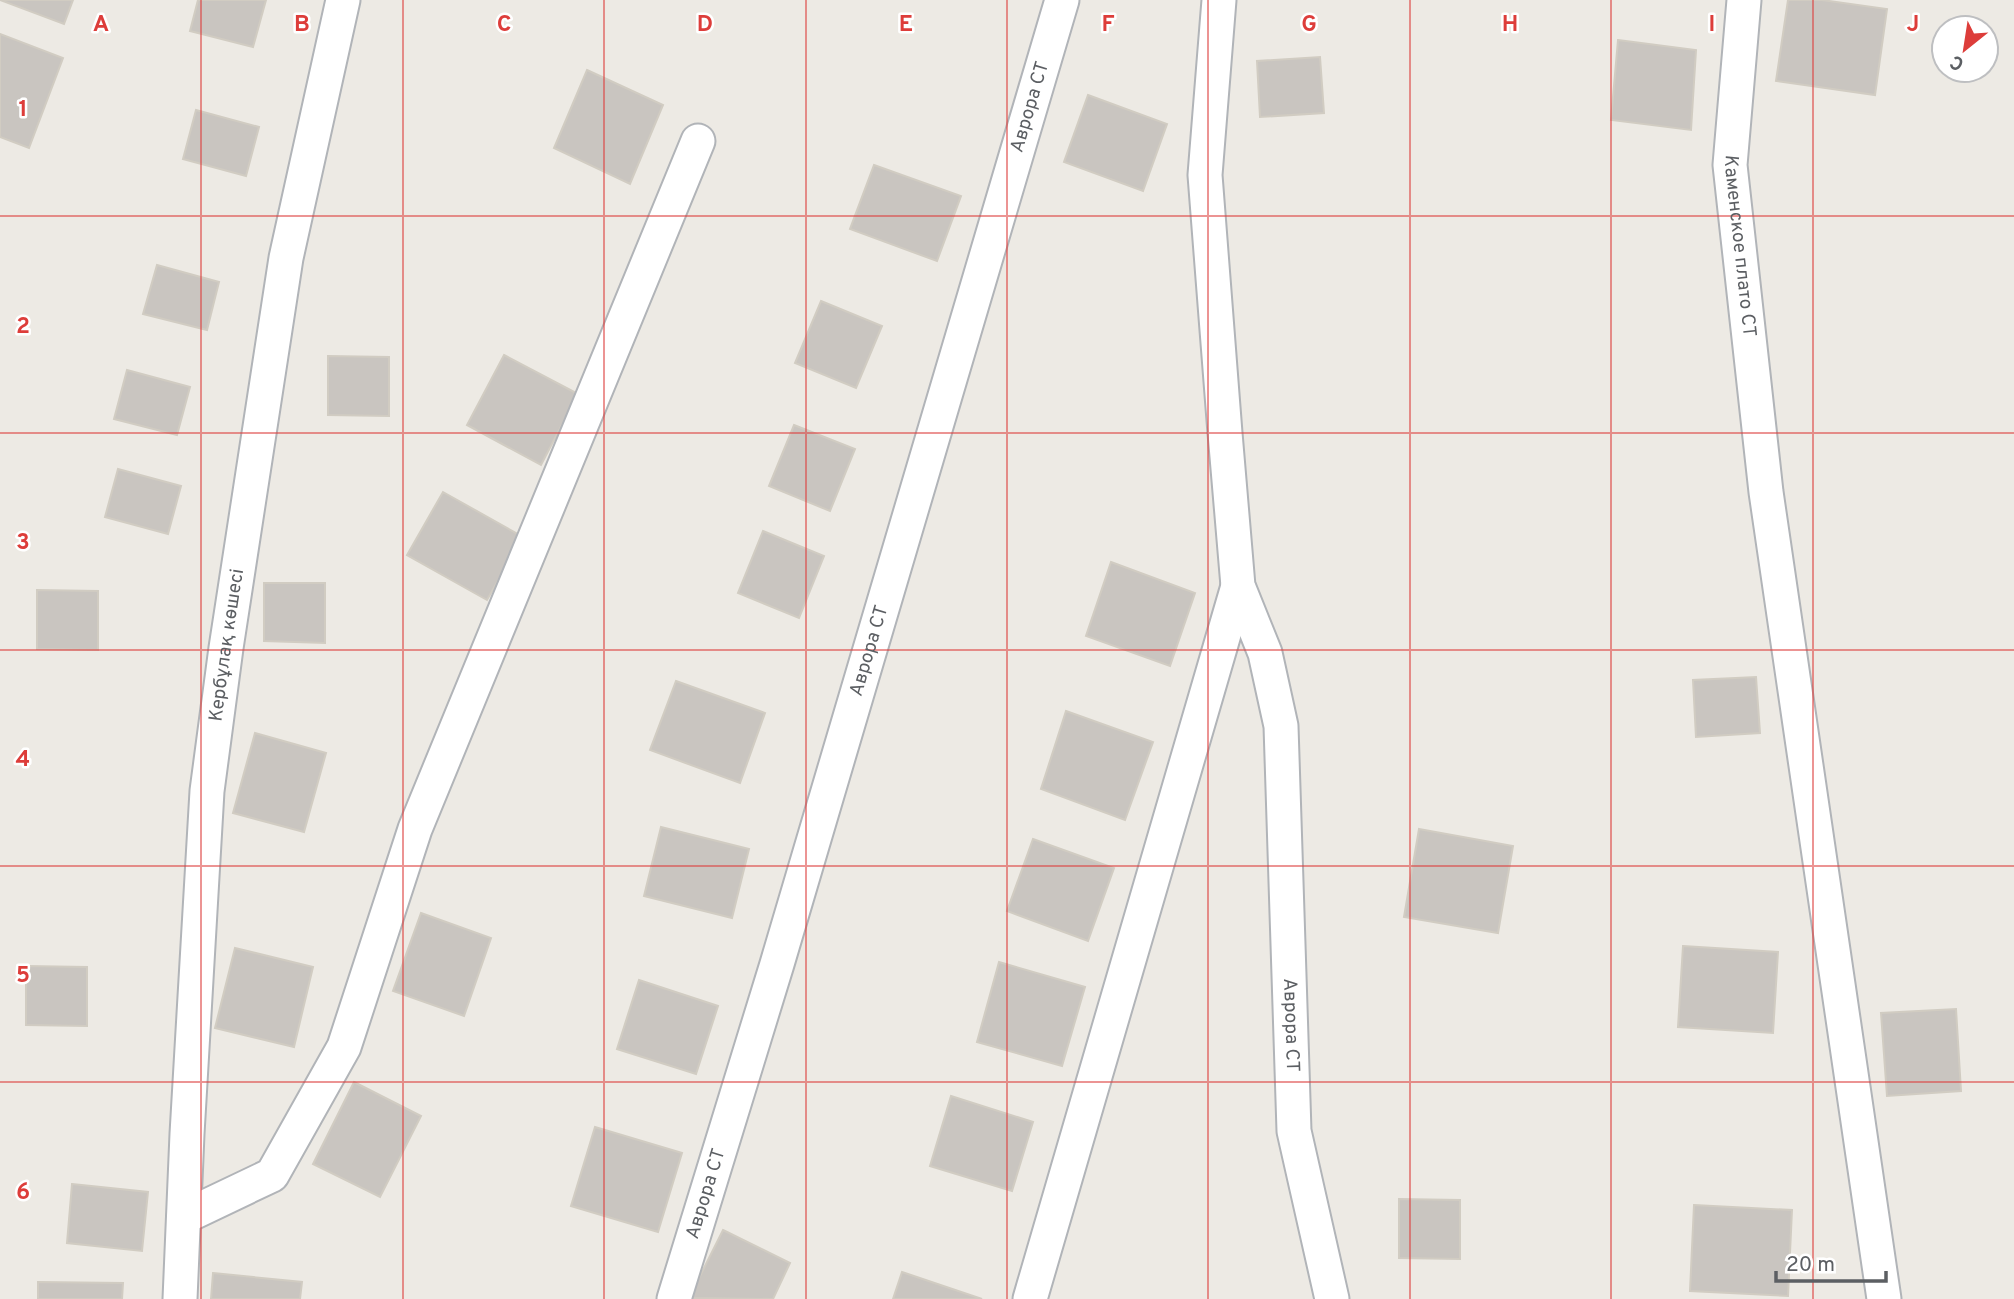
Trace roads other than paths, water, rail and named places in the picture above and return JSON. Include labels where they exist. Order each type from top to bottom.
[{"type":"street","name":"Кербұлақ көшесі","points":[[180,1299],[207,792],[226,648],[286,258],[343,0]]},
{"type":"street","name":"Аврора СТ","points":[[674,1299],[781,950],[1062,0]]},
{"type":"street","name":"Аврора СТ","points":[[1219,0],[1205,175],[1238,586],[1265,653],[1281,726],[1294,1131],[1332,1299]]},
{"type":"street","name":"Каменское плато СТ","points":[[1744,0],[1730,165],[1766,492],[1884,1299]]},
{"type":"street","points":[[184,1217],[272,1175],[344,1047],[415,829],[698,141]]},
{"type":"street","points":[[1030,1299],[1238,586]]}]
